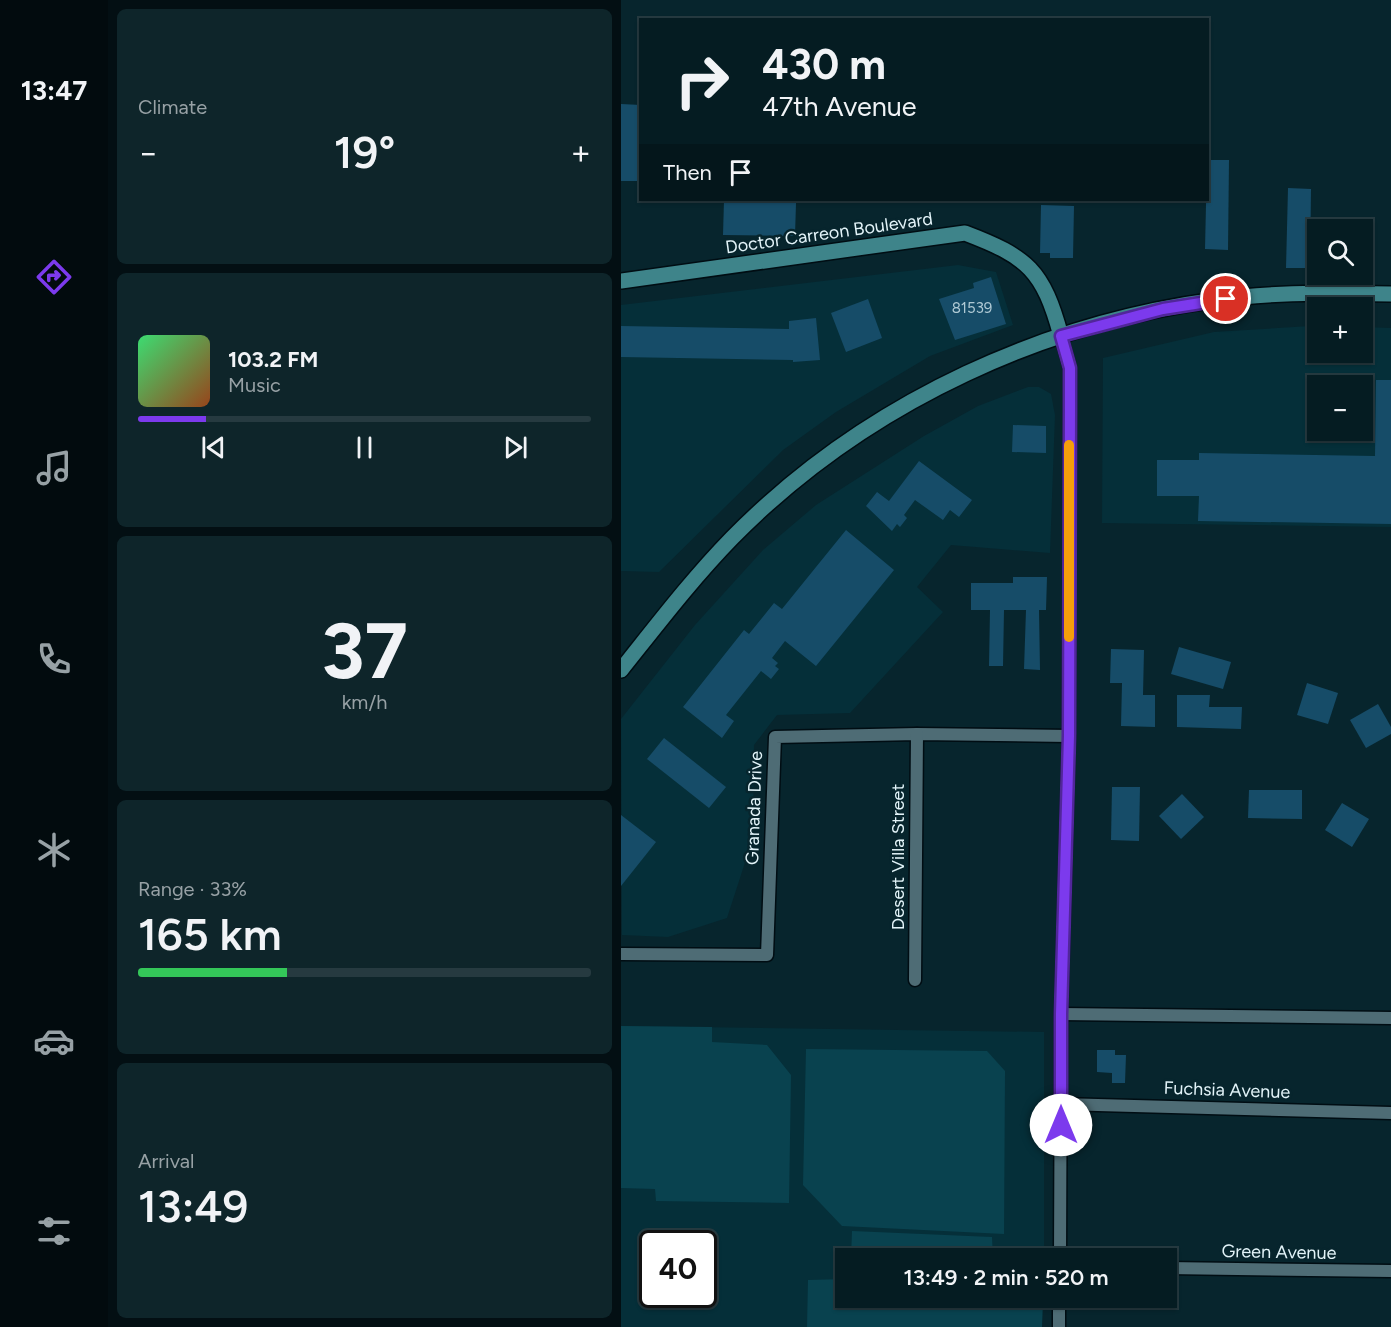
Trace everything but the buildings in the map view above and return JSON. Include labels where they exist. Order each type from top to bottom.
[{"type":"main road","name":"Doctor Carreon Boulevard","points":[[621,281],[965,233],[1003,248],[1034,270],[1053,306],[1061,336]]},
{"type":"main road","points":[[621,670],[695,578],[733,537],[773,500],[825,459],[893,414],[990,362],[1061,336],[1125,317],[1211,301],[1293,293],[1391,294]]},
{"type":"street","points":[[1060,1248],[1061,1014],[1069,736],[1070,368],[1061,336]]},
{"type":"street","name":"Granada Drive","points":[[621,954],[767,955],[775,737],[917,734],[1069,736]]},
{"type":"street","name":"Desert Villa Street","points":[[915,980],[917,734]]},
{"type":"street","points":[[1061,1014],[1391,1018]]},
{"type":"street","name":"Fuchsia Avenue","points":[[1061,1104],[1391,1113]]},
{"type":"street","name":"Green Avenue","points":[[1177,1269],[1391,1271]]},
{"type":"street","points":[[1059,1308],[1059,1327]]},
{"type":"shaded area","points":[[958,265],[996,272],[1013,325],[930,356],[836,412],[783,450],[659,572],[621,571],[621,305]]},
{"type":"shaded area","points":[[1307,327],[1307,363],[1373,363],[1373,327],[1391,328],[1391,527],[1102,523],[1103,358],[1214,332]]},
{"type":"shaded area","points":[[1028,387],[1039,387],[1051,394],[1055,415],[1050,553],[951,545],[917,587],[943,612],[850,713],[777,715],[754,745],[753,838],[727,918],[668,937],[622,935],[621,719],[695,625],[763,550],[816,505],[924,436],[978,406]]},
{"type":"shaded area","points":[[621,1026],[1044,1032],[1044,1248],[835,1248],[835,1308],[1043,1308],[1042,1327],[621,1327]]},
{"type":"shaded area","points":[[621,1026],[712,1027],[712,1042],[767,1045],[791,1075],[789,1203],[656,1201],[655,1189],[621,1188]]},
{"type":"shaded area","points":[[806,1049],[987,1051],[1005,1071],[1004,1234],[842,1226],[803,1185]]},
{"type":"shaded area","points":[[852,1231],[992,1237],[993,1248],[851,1248]]},
{"type":"shaded area","points":[[835,1279],[835,1308],[1043,1308],[1042,1327],[807,1327],[808,1280]]},
{"type":"slow traffic","points":[[1069,445],[1069,637]]},
{"type":"route","points":[[1061,1125],[1061,1014],[1069,736],[1070,408],[1070,368],[1061,336],[1102,323],[1163,309],[1226,299]]}]
